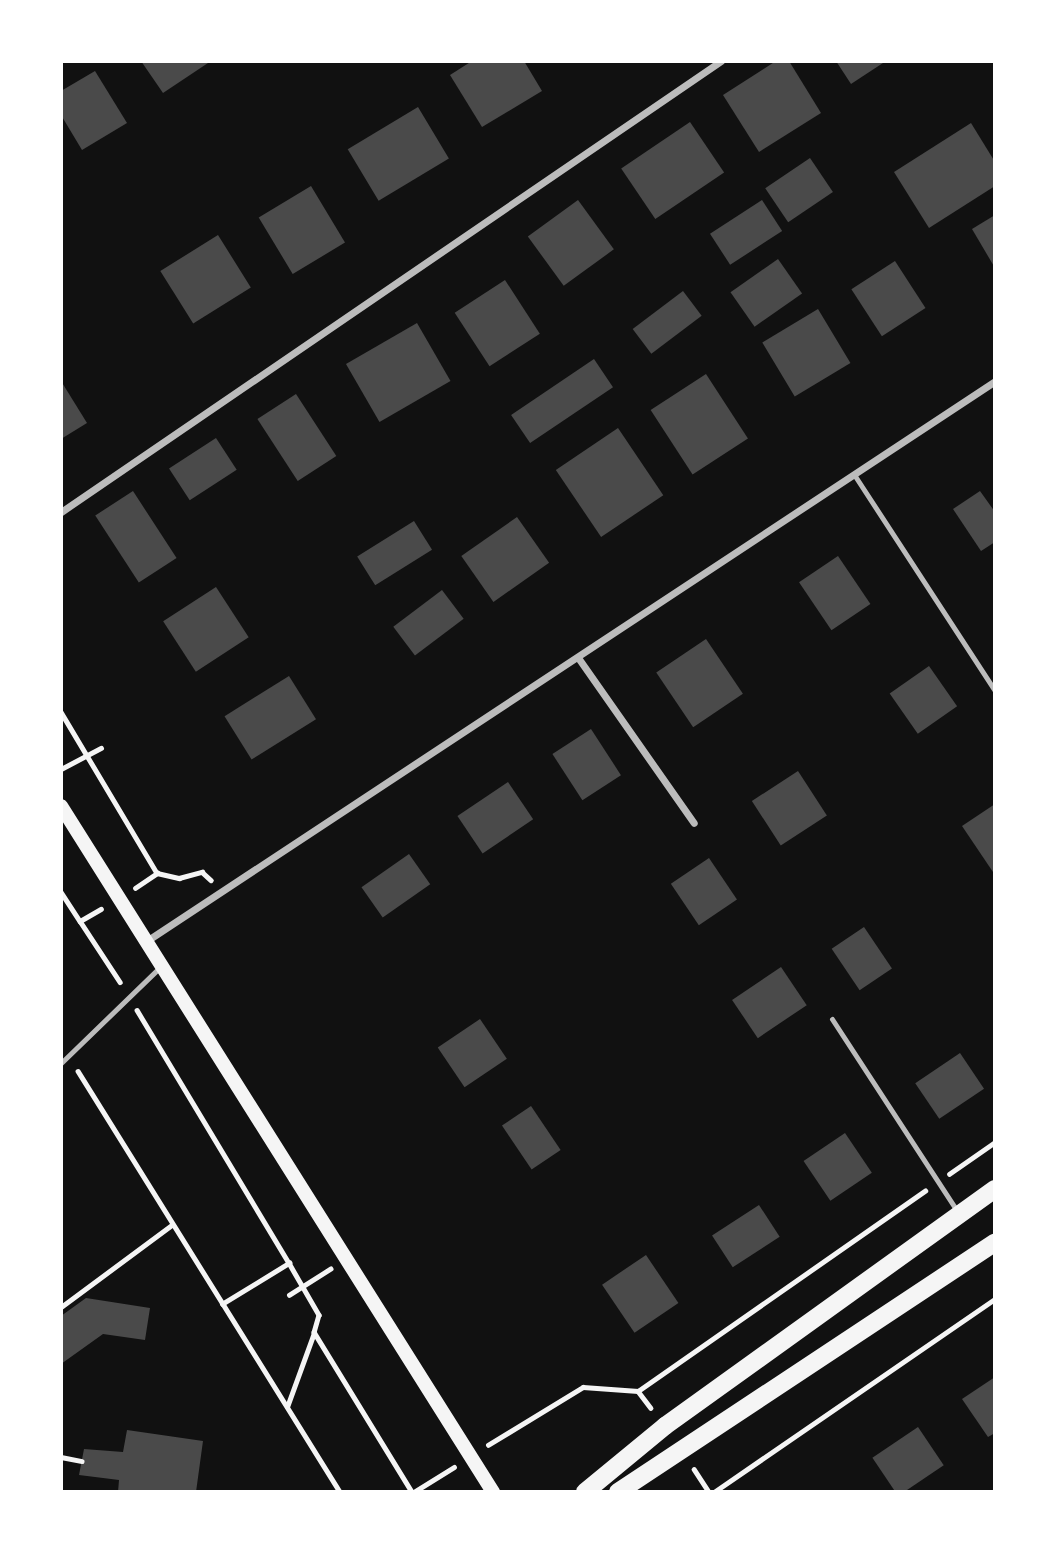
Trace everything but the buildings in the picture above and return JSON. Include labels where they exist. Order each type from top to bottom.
[{"type":"main road","points":[[61,806],[148,940],[493,1492]]},
{"type":"main road","points":[[585,1492],[665,1426],[995,1189]]},
{"type":"main road","points":[[618,1492],[683,1453],[995,1242]]},
{"type":"street","points":[[61,512],[721,61]]},
{"type":"street","points":[[148,940],[579,659],[995,381]]},
{"type":"street","points":[[579,659],[694,823]]},
{"type":"lane","points":[[855,476],[995,691]]},
{"type":"lane","points":[[61,1063],[162,964]]},
{"type":"lane","points":[[832,1019],[959,1214]]},
{"type":"path","points":[[61,712],[91,753],[158,873]]},
{"type":"path","points":[[61,769],[101,748]]},
{"type":"path","points":[[80,921],[128,995],[319,1315],[287,1408]]},
{"type":"path","points":[[68,1054],[340,1492]]},
{"type":"path","points":[[314,1332],[413,1492],[583,1387],[638,1391],[995,1142]]},
{"type":"path","points":[[61,1307],[172,1224]]},
{"type":"path","points":[[289,1294],[346,1258]]},
{"type":"path","points":[[222,1304],[289,1263]]},
{"type":"path","points":[[683,1453],[712,1492],[995,1299]]},
{"type":"path","points":[[638,1391],[665,1426]]},
{"type":"path","points":[[61,1457],[82,1461]]}]
